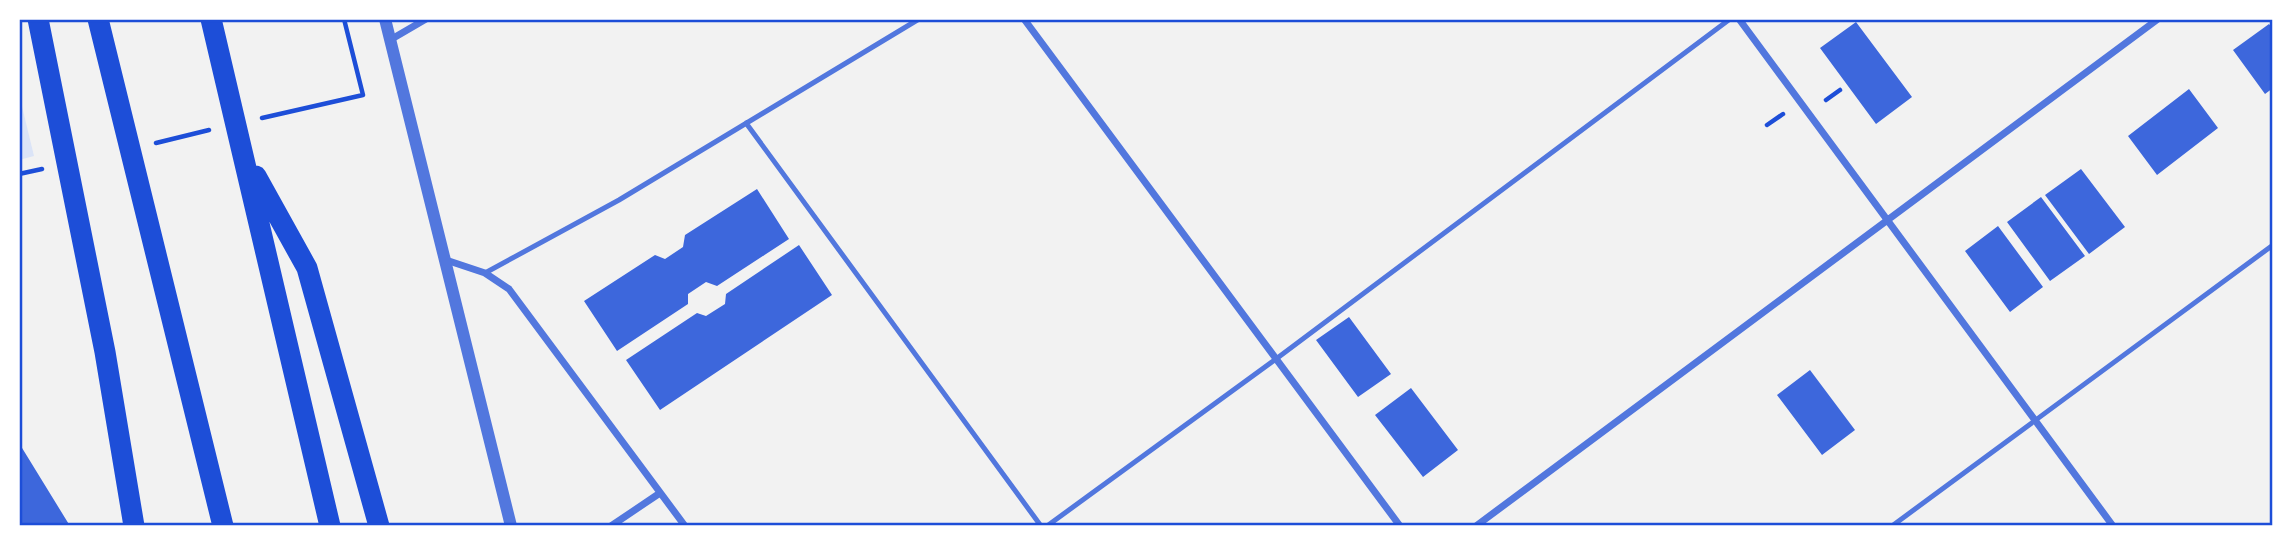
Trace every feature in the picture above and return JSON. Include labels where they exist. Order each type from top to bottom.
[{"type":"highway","points":[[38,19],[105,352],[134,526]]},
{"type":"highway","points":[[98,19],[223,526]]},
{"type":"highway","points":[[211,19],[330,526]]},
{"type":"highway","points":[[243,153],[307,268],[379,526]]},
{"type":"street","points":[[385,19],[511,526]]},
{"type":"street","points":[[390,40],[426,19]]},
{"type":"street","points":[[1024,19],[1400,526]]},
{"type":"street","points":[[1740,19],[2113,526]]},
{"type":"street","points":[[1476,526],[2158,19]]},
{"type":"street","points":[[445,260],[485,272],[509,289],[685,526]]},
{"type":"street","points":[[611,526],[660,492]]},
{"type":"lane","points":[[485,272],[619,200],[919,19]]},
{"type":"lane","points":[[1047,526],[1276,359],[1730,19]]},
{"type":"lane","points":[[747,123],[1041,526]]},
{"type":"lane","points":[[1892,526],[2273,246]]},
{"type":"path","points":[[257,119],[363,95],[344,19]]},
{"type":"path","points":[[1826,100],[1840,90]]},
{"type":"path","points":[[1767,125],[1783,114]]},
{"type":"path","points":[[152,144],[218,128]]},
{"type":"path","points":[[19,174],[46,168]]},
{"type":"shaded area","points":[[19,94],[34,156],[19,160]]},
{"type":"building","points":[[1856,22],[1912,97],[1876,124],[1820,48]]},
{"type":"building","points":[[2269,24],[2273,29],[2273,88],[2265,94],[2233,50]]},
{"type":"building","points":[[2189,89],[2218,128],[2157,175],[2128,136]]},
{"type":"building","points":[[2081,169],[2125,227],[2089,254],[2045,195]]},
{"type":"building","points":[[757,189],[789,239],[717,286],[706,282],[688,294],[688,304],[617,351],[584,301],[655,255],[665,259],[683,247],[685,235]]},
{"type":"building","points":[[2041,197],[2085,256],[2050,281],[2007,222]]},
{"type":"building","points":[[1998,226],[2043,287],[2010,312],[1965,251]]},
{"type":"building","points":[[799,245],[832,295],[660,410],[626,360],[697,313],[706,316],[725,304],[726,294]]},
{"type":"building","points":[[1349,317],[1391,374],[1358,397],[1316,340]]},
{"type":"building","points":[[1810,370],[1855,430],[1822,455],[1777,395]]},
{"type":"building","points":[[1411,388],[1458,450],[1423,477],[1375,415]]},
{"type":"building","points":[[19,443],[70,526],[19,526]]}]
